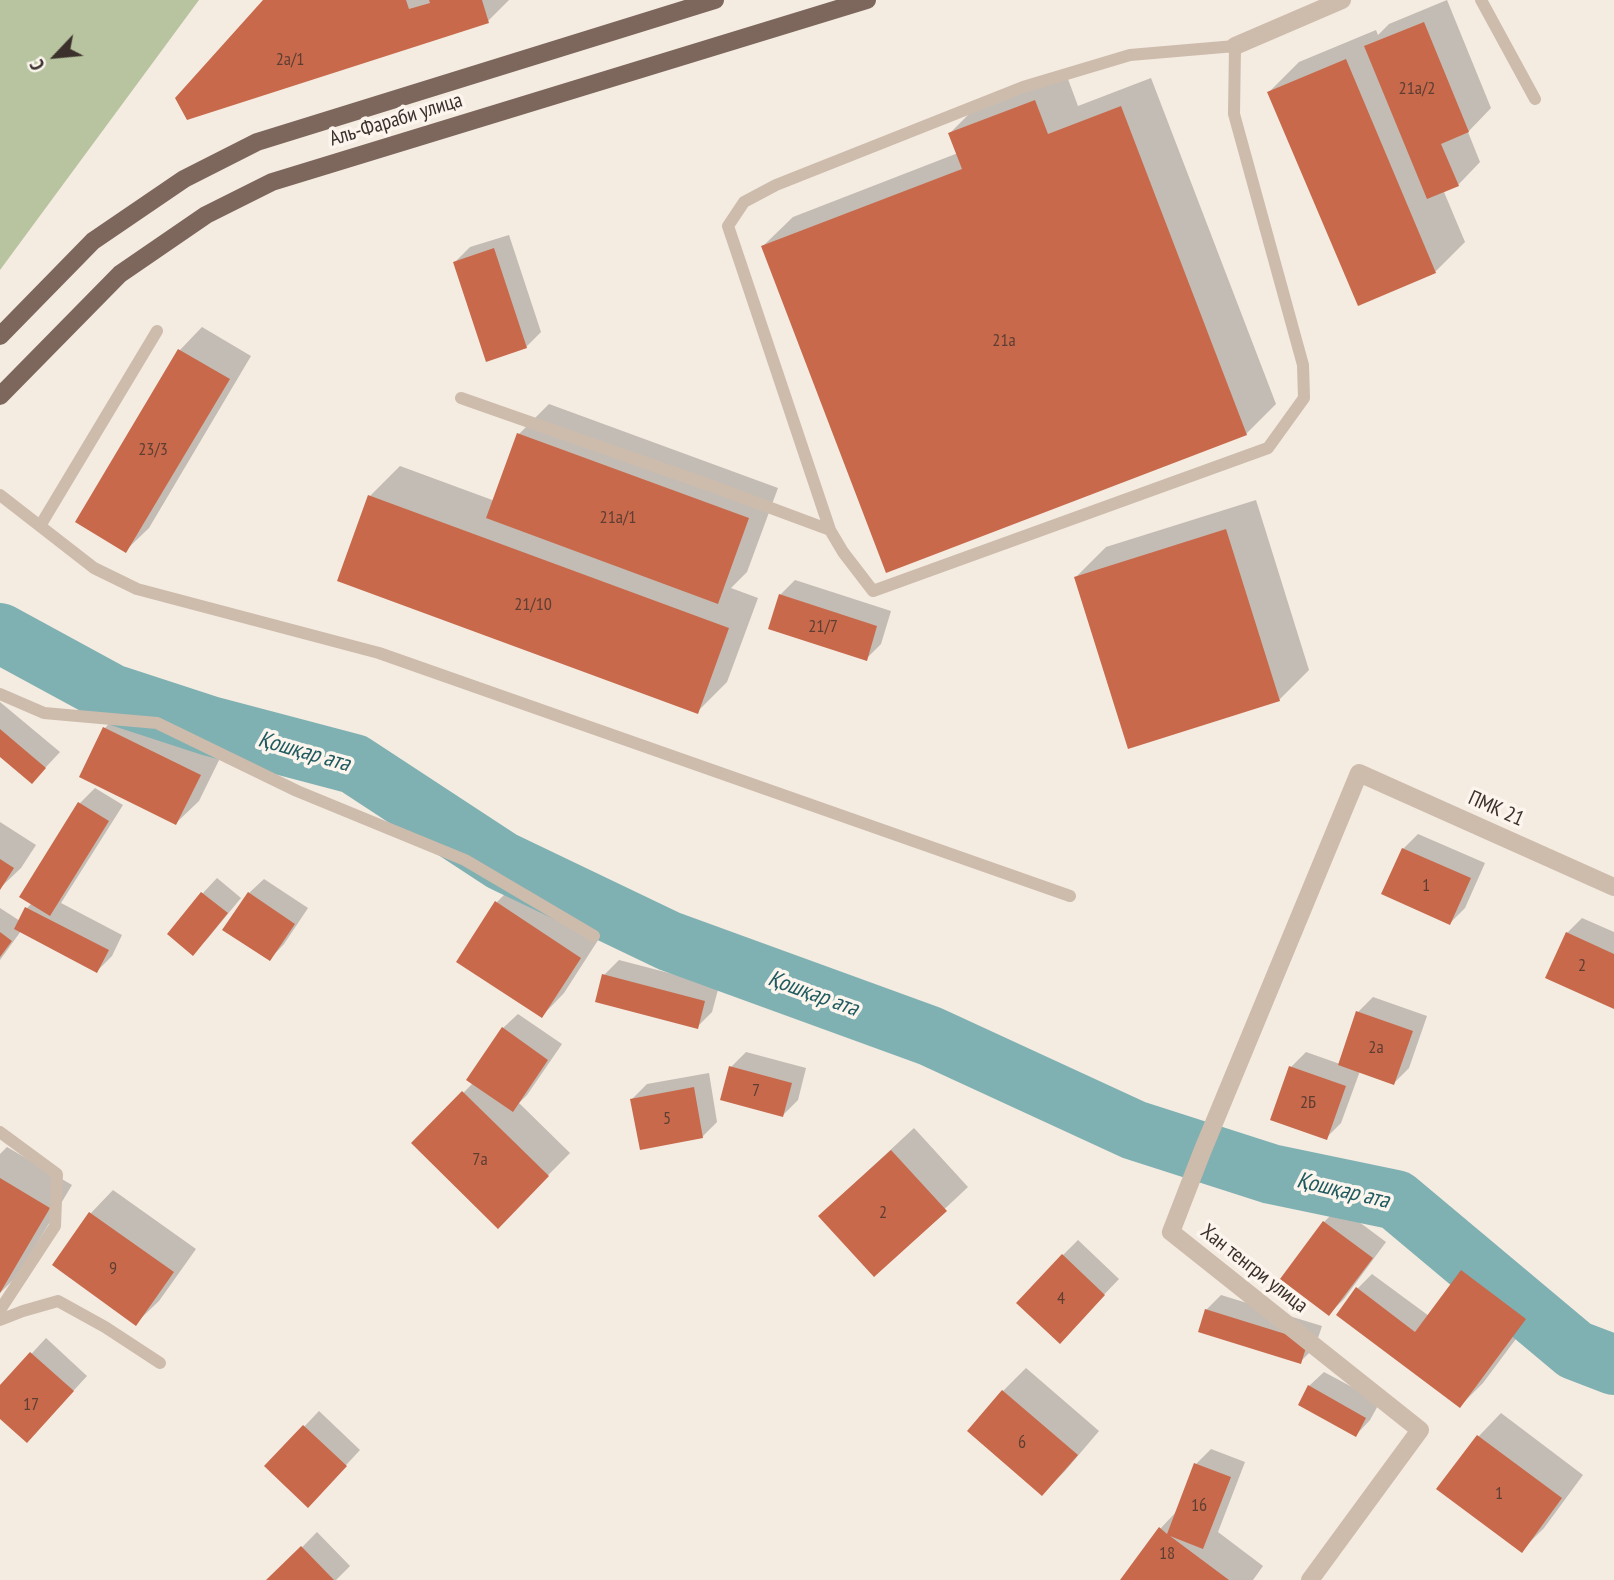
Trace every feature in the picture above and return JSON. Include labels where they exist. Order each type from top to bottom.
[{"type":"main road","name":"Аль-Фараби улица","points":[[0,336],[93,242],[184,179],[257,142],[715,0]]},
{"type":"main road","name":"Аль-Фараби улица","points":[[0,396],[120,274],[206,215],[272,182],[867,0]]},
{"type":"street","points":[[1235,46],[1342,0]]},
{"type":"street","name":"ПМК 21","points":[[1359,773],[1614,887]]},
{"type":"street","name":"Хан тенгри улица","points":[[1310,1580],[1420,1430],[1171,1232],[1359,773]]},
{"type":"lane","points":[[1481,0],[1535,99]]},
{"type":"lane","points":[[1235,46],[1234,114],[1303,365],[1304,398],[1268,448],[873,591],[830,530],[728,226],[744,202],[776,185],[1023,87],[1130,55],[1235,46]]},
{"type":"lane","points":[[40,526],[156,331]]},
{"type":"lane","points":[[461,398],[830,530]]},
{"type":"lane","points":[[0,495],[94,568],[137,589],[379,653],[1070,896]]},
{"type":"lane","points":[[0,694],[44,713],[157,723],[297,791],[465,860],[594,936]]},
{"type":"lane","points":[[0,1132],[57,1174],[55,1226],[0,1310]]},
{"type":"lane","points":[[0,1320],[58,1301],[105,1327],[160,1363]]},
{"type":"green space","points":[[0,0],[199,0],[0,270]]},
{"type":"building","points":[[263,0],[406,0],[409,9],[430,3],[429,0],[482,0],[489,23],[187,120],[175,98]]},
{"type":"building","points":[[1424,22],[1469,132],[1441,144],[1459,186],[1427,199],[1364,46]]},
{"type":"building","points":[[1346,59],[1436,273],[1358,306],[1267,92]]},
{"type":"building","points":[[1035,100],[1048,134],[1121,106],[1247,435],[886,573],[761,246],[962,169],[948,133]]},
{"type":"building","points":[[494,248],[527,348],[486,362],[453,262]]},
{"type":"building","points":[[178,349],[230,379],[126,553],[75,522]]},
{"type":"building","points":[[517,433],[749,518],[718,604],[486,518]]},
{"type":"building","points":[[368,495],[729,628],[698,714],[337,581]]},
{"type":"building","points":[[1226,529],[1280,701],[1128,749],[1074,577]]},
{"type":"building","points":[[779,594],[877,626],[867,661],[768,629]]},
{"type":"building","points":[[103,727],[201,775],[176,825],[79,777]]},
{"type":"building","points":[[0,729],[46,768],[32,784],[0,757]]},
{"type":"building","points":[[78,802],[109,821],[50,916],[19,897]]},
{"type":"building","points":[[1402,848],[1471,878],[1450,925],[1381,894]]},
{"type":"building","points":[[0,859],[14,868],[0,890]]},
{"type":"building","points":[[201,892],[228,913],[193,956],[167,934]]},
{"type":"building","points":[[248,892],[295,924],[270,961],[222,930]]},
{"type":"building","points":[[495,901],[581,958],[542,1018],[456,962]]},
{"type":"building","points":[[25,907],[109,950],[97,973],[14,929]]},
{"type":"building","points":[[0,932],[12,941],[0,957]]},
{"type":"building","points":[[1566,932],[1614,954],[1614,1009],[1545,978]]},
{"type":"building","points":[[602,974],[705,1001],[698,1029],[595,1002]]},
{"type":"building","points":[[1356,1011],[1413,1031],[1394,1085],[1338,1065]]},
{"type":"building","points":[[502,1027],[548,1060],[513,1112],[466,1080]]},
{"type":"building","points":[[729,1066],[792,1083],[783,1117],[720,1100]]},
{"type":"building","points":[[1289,1066],[1346,1086],[1327,1140],[1270,1120]]},
{"type":"building","points":[[694,1087],[703,1138],[640,1150],[630,1099]]},
{"type":"building","points":[[462,1091],[549,1176],[498,1229],[411,1143]]},
{"type":"building","points":[[891,1150],[947,1211],[874,1277],[818,1216]]},
{"type":"building","points":[[0,1178],[50,1208],[0,1293]]},
{"type":"building","points":[[89,1212],[174,1272],[136,1326],[52,1265]]},
{"type":"building","points":[[1323,1221],[1373,1258],[1329,1316],[1280,1279]]},
{"type":"building","points":[[1062,1254],[1105,1295],[1060,1344],[1016,1303]]},
{"type":"building","points":[[1461,1270],[1526,1319],[1460,1408],[1336,1315],[1356,1287],[1415,1332]]},
{"type":"building","points":[[1205,1309],[1308,1341],[1301,1364],[1198,1332]]},
{"type":"building","points":[[30,1352],[74,1391],[27,1443],[0,1419],[0,1385]]},
{"type":"building","points":[[1308,1385],[1366,1418],[1356,1437],[1298,1405]]},
{"type":"building","points":[[1002,1390],[1078,1455],[1042,1496],[967,1431]]},
{"type":"building","points":[[303,1425],[347,1466],[308,1508],[264,1466]]},
{"type":"building","points":[[1477,1435],[1562,1498],[1522,1553],[1436,1489]]},
{"type":"building","points":[[1194,1463],[1231,1477],[1203,1549],[1170,1536],[1229,1580],[1120,1580],[1159,1527],[1167,1534]]},
{"type":"building","points":[[301,1546],[334,1580],[266,1580]]},
{"type":"waterway","name":"Қошқар ата","points":[[0,633],[112,694],[210,726],[354,764],[502,861],[669,941],[930,1036],[1134,1130],[1271,1174],[1396,1200],[1575,1350],[1614,1365]]}]
